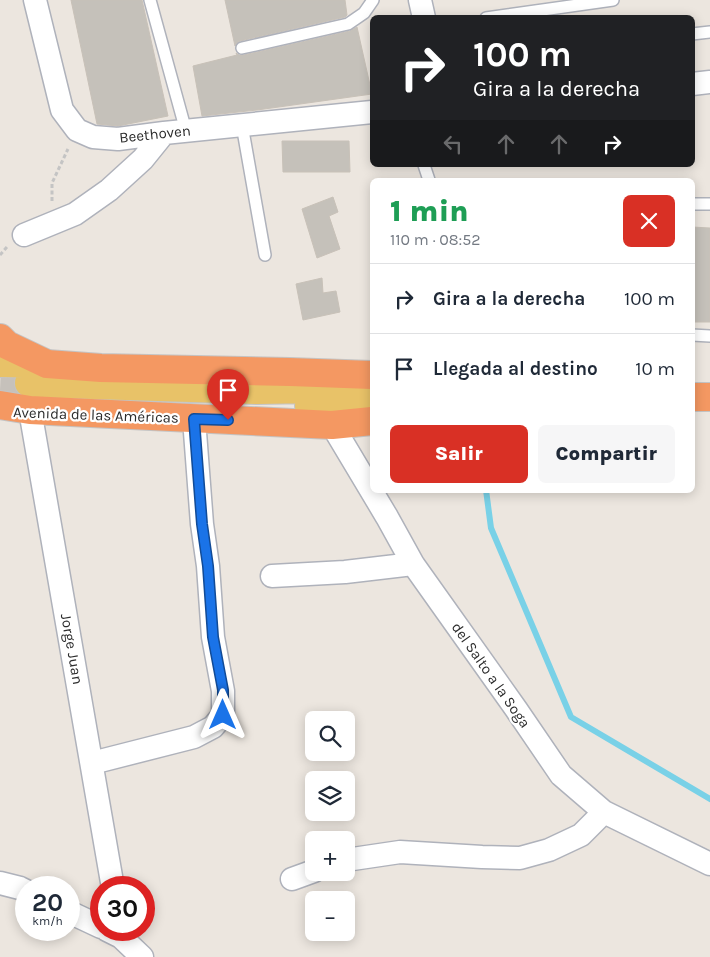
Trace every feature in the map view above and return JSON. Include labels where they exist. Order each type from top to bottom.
[{"type":"highway","points":[[0,338],[34,387],[0,405]]},
{"type":"highway","name":"Avenida de las Américas","points":[[34,387],[101,368],[370,375]]},
{"type":"highway","name":"Avenida de las Américas","points":[[34,387],[194,419],[332,425],[370,421]]},
{"type":"highway","points":[[695,397],[710,397]]},
{"type":"main road","name":"Avenida de las Américas","points":[[0,363],[34,387],[370,410]]},
{"type":"main road","name":"Avenida de las Américas","points":[[0,411],[34,387],[257,390],[370,388]]},
{"type":"street","points":[[36,0],[62,110],[77,130]]},
{"type":"street","points":[[420,0],[423,15]]},
{"type":"street","name":"Beethoven","points":[[77,130],[93,137],[118,139],[370,112]]},
{"type":"street","points":[[24,235],[75,214],[109,190],[143,158],[164,133]]},
{"type":"street","name":"Jorge Juan","points":[[34,387],[111,876]]},
{"type":"street","points":[[92,763],[194,737],[213,727],[223,715],[223,690],[213,637],[194,419]]},
{"type":"street","name":"del Salto a la Soga","points":[[332,425],[370,489]]},
{"type":"street","name":"del Salto a la Soga","points":[[373,493],[413,564],[561,775],[604,812],[710,864]]},
{"type":"street","points":[[272,576],[345,572],[413,564]]},
{"type":"street","points":[[355,859],[400,852],[520,858],[549,850],[581,835],[604,812]]},
{"type":"street","points":[[292,879],[305,874]]},
{"type":"street","points":[[0,883],[15,887]]},
{"type":"street","points":[[124,941],[142,957]]},
{"type":"lane","points":[[150,0],[186,131]]},
{"type":"lane","points":[[242,48],[348,24],[364,13],[373,0]]},
{"type":"lane","points":[[507,15],[613,0]]},
{"type":"lane","points":[[695,34],[710,32]]},
{"type":"lane","points":[[242,125],[265,255]]},
{"type":"lane","points":[[695,204],[710,204]]},
{"type":"lane","points":[[695,335],[710,336]]},
{"type":"path","points":[[52,206],[52,183],[77,130]]},
{"type":"path","points":[[0,255],[6,248],[24,235]]},
{"type":"building","points":[[71,0],[142,0],[168,116],[118,126],[97,124]]},
{"type":"building","points":[[225,0],[345,0],[347,15],[240,41],[235,46]]},
{"type":"building","points":[[357,27],[370,85],[370,94],[202,116],[193,66],[237,55],[236,53],[244,55],[350,31]]},
{"type":"building","points":[[282,141],[349,141],[350,172],[283,172]]},
{"type":"building","points":[[333,197],[338,212],[329,216],[340,249],[317,258],[302,209]]},
{"type":"building","points":[[695,227],[710,228],[710,322],[695,322]]},
{"type":"building","points":[[322,278],[323,293],[336,291],[340,312],[303,320],[296,284]]},
{"type":"waterway","points":[[486,493],[491,528],[571,717],[710,799]]},
{"type":"tunnel","points":[[0,391],[31,392]]},
{"type":"route","points":[[223,715],[223,690],[213,637],[194,419],[228,420]]}]
